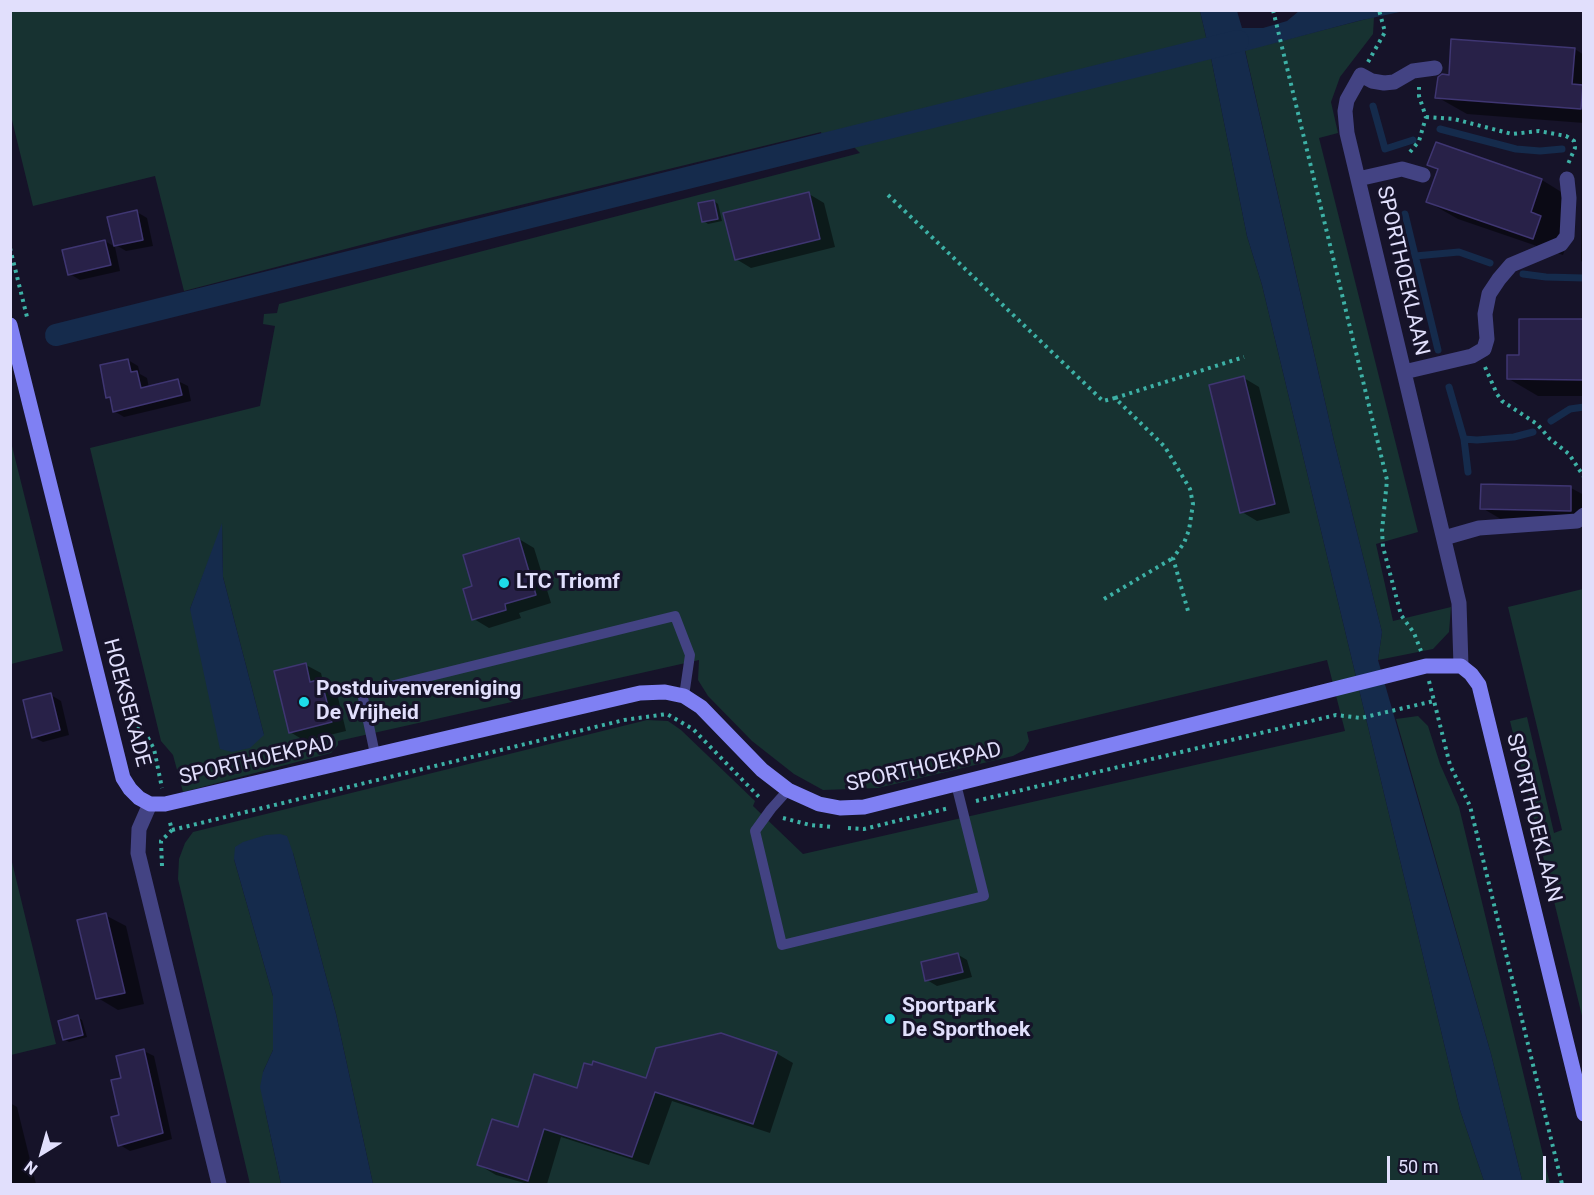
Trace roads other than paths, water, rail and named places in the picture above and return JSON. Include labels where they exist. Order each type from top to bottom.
[{"type":"street","name":"SPORTHOEKLAAN","points":[[1429,69],[1406,74],[1394,82],[1384,83],[1372,81],[1361,75],[1347,100],[1345,111],[1347,133],[1459,603],[1461,666],[1471,674],[1479,686],[1584,1114]]},
{"type":"street","name":"SPORTHOEKLAAN","points":[[1358,179],[1402,169],[1423,175]]},
{"type":"street","name":"SPORTHOEKLAAN","points":[[1404,372],[1479,354],[1484,349],[1487,339],[1485,314],[1490,294],[1499,279],[1510,266],[1561,244],[1567,236],[1569,198],[1567,179]]},
{"type":"street","name":"HOEKSEKADE","points":[[10,325],[123,778],[139,798],[157,804]]},
{"type":"street","points":[[1444,538],[1479,528],[1577,521],[1584,515]]},
{"type":"street","name":"SPORTHOEKPAD","points":[[157,804],[640,693],[665,692],[684,696],[701,707],[762,770],[788,790],[819,804],[840,808],[864,807],[1426,666],[1461,666]]},
{"type":"street","points":[[157,804],[139,829],[138,853],[219,1185]]},
{"type":"lane","points":[[375,754],[362,693],[675,616],[690,655],[684,696]]},
{"type":"lane","points":[[788,790],[755,831],[782,945],[984,896],[956,783]]},
{"type":"water","points":[[1200,11],[1237,11],[1242,28],[1263,28],[1287,21],[1299,11],[1404,11],[1245,51],[1334,441],[1382,632],[1378,660],[1491,1054],[1523,1184],[1485,1184],[1460,1110],[1262,285],[1247,236]]},
{"type":"water","points":[[222,523],[223,577],[264,735],[250,748],[232,752],[220,749],[190,609]]},
{"type":"water","points":[[266,835],[287,836],[293,853],[336,1014],[373,1184],[281,1184],[260,1087],[263,1072],[273,1050],[273,996],[234,859],[235,847],[243,842]]},
{"type":"waterway","points":[[56,335],[1238,41]]},
{"type":"waterway","points":[[1373,106],[1385,149],[1413,140]]},
{"type":"waterway","points":[[1440,129],[1516,149],[1540,151],[1562,149]]},
{"type":"waterway","points":[[1405,214],[1438,350]]},
{"type":"waterway","points":[[1415,256],[1459,252],[1490,263]]},
{"type":"waterway","points":[[1523,274],[1584,278]]},
{"type":"waterway","points":[[1449,387],[1464,439],[1468,472]]},
{"type":"waterway","points":[[1551,421],[1570,409],[1584,407]]},
{"type":"waterway","points":[[1464,439],[1514,437],[1533,432]]},
{"type":"place","name":"LTC Triomf","points":[[504,583]]},
{"type":"place","name":"Postduivenvereniging De Vrijheid","points":[[304,702]]},
{"type":"place","name":"Sportpark De Sporthoek","points":[[890,1019]]}]
